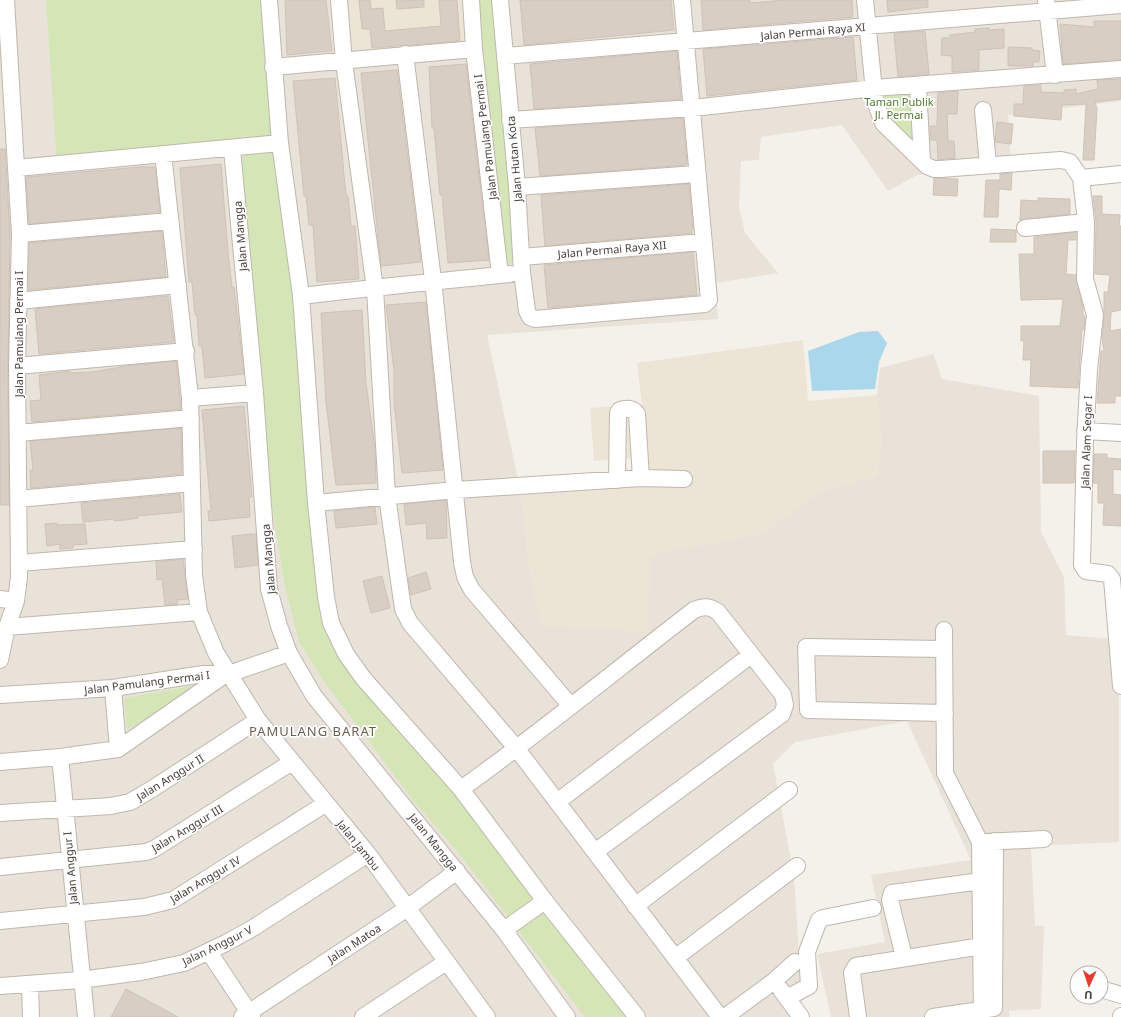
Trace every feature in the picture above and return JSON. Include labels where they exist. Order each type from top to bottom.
[{"type":"street","name":"Jalan Pamulang Permai I","points":[[0,660],[7,627],[19,588],[18,301],[20,234],[6,0]]},
{"type":"street","points":[[269,0],[280,143],[300,296],[316,503],[326,598],[331,623],[338,640],[363,678],[461,788],[545,901],[637,1017]]},
{"type":"street","points":[[339,0],[344,62],[375,289],[387,496],[403,609],[410,623],[516,749],[720,1017]]},
{"type":"street","name":"Jalan Pamulang Permai I","points":[[471,0],[474,49],[500,275]]},
{"type":"street","name":"Jalan Hutan Kota","points":[[500,0],[517,187],[522,272],[530,317],[535,319],[705,304],[708,300],[709,294],[703,242]]},
{"type":"street","points":[[682,0],[703,242]]},
{"type":"street","points":[[865,0],[875,101],[883,123],[922,161],[934,169],[1066,160],[1070,162],[1081,178],[1121,174]]},
{"type":"street","points":[[1047,5],[1055,75]]},
{"type":"street","name":"Jalan Permai Raya XI","points":[[504,56],[868,26],[1047,5],[1121,5]]},
{"type":"street","points":[[273,67],[344,62],[405,54],[474,49]]},
{"type":"street","points":[[405,54],[433,280],[456,490],[462,562],[465,577],[472,590],[570,705]]},
{"type":"street","points":[[510,120],[692,108],[874,88],[1121,69]]},
{"type":"street","points":[[918,85],[922,161]]},
{"type":"street","points":[[983,110],[988,165]]},
{"type":"street","points":[[17,168],[232,149],[280,143]]},
{"type":"street","name":"Jalan Mangga","points":[[232,149],[255,393],[269,589],[279,626],[289,653],[323,707],[504,930],[567,1017]]},
{"type":"street","name":"Jalan Jambu","points":[[163,154],[190,398],[195,587],[199,612],[226,675],[258,720],[325,804],[368,854],[408,907],[485,1017]]},
{"type":"street","points":[[517,187],[696,174]]},
{"type":"street","name":"Jalan Alam Segar I","points":[[1081,178],[1086,222],[1084,266],[1085,279],[1094,308],[1095,327],[1089,369],[1082,565],[1084,569],[1090,573],[1110,576],[1117,599],[1121,686]]},
{"type":"street","points":[[20,234],[170,221]]},
{"type":"street","points":[[1025,228],[1086,222]]},
{"type":"street","name":"Jalan Permai Raya XII","points":[[522,257],[703,242]]},
{"type":"street","points":[[300,296],[375,289],[433,280],[522,272]]},
{"type":"street","points":[[18,301],[178,285]]},
{"type":"street","points":[[18,366],[186,351]]},
{"type":"street","points":[[190,398],[255,393]]},
{"type":"street","points":[[617,480],[618,413],[620,410],[628,409],[637,414],[641,478]]},
{"type":"street","points":[[18,433],[191,418]]},
{"type":"street","points":[[1086,431],[1121,433]]},
{"type":"street","points":[[316,503],[456,490],[641,478],[662,477],[684,479]]},
{"type":"street","points":[[18,499],[192,483]]},
{"type":"street","points":[[19,563],[194,549]]},
{"type":"street","points":[[0,599],[16,600]]},
{"type":"street","points":[[461,788],[516,749],[570,705],[694,610],[702,607],[710,607],[718,612],[783,695],[785,705],[782,714],[595,852]]},
{"type":"street","points":[[7,627],[199,612]]},
{"type":"street","points":[[933,1017],[982,1013],[994,1008],[987,842],[945,773],[944,630]]},
{"type":"street","points":[[944,649],[806,647],[808,710],[945,713]]},
{"type":"street","points":[[0,762],[60,757],[118,749],[226,675],[289,653]]},
{"type":"street","points":[[557,802],[751,656]]},
{"type":"street","name":"Jalan Pamulang Permai I","points":[[0,695],[113,688],[203,674],[226,675]]},
{"type":"street","points":[[113,688],[118,749]]},
{"type":"street","name":"Jalan Anggur II","points":[[0,813],[111,806],[130,802],[258,720]]},
{"type":"street","name":"Jalan Anggur I","points":[[60,757],[80,980],[86,1017]]},
{"type":"street","name":"Jalan Anggur III","points":[[0,867],[138,854],[154,849],[292,762]]},
{"type":"street","points":[[635,906],[789,790]]},
{"type":"street","name":"Jalan Anggur IV","points":[[0,921],[144,907],[173,900],[325,804]]},
{"type":"street","points":[[987,842],[1044,839]]},
{"type":"street","points":[[982,1013],[981,881],[987,842]]},
{"type":"street","name":"Jalan Anggur V","points":[[0,986],[80,980],[173,966],[209,952],[253,928],[368,854]]},
{"type":"street","points":[[675,958],[797,866]]},
{"type":"street","name":"Jalan Matoa","points":[[248,1015],[408,907],[457,871]]},
{"type":"street","points":[[904,957],[890,900],[892,892],[981,881]]},
{"type":"street","points":[[504,930],[545,901]]},
{"type":"street","points":[[787,998],[809,986],[807,952],[819,920],[872,908]]},
{"type":"street","points":[[858,1017],[853,969],[859,965],[982,946]]},
{"type":"street","points":[[209,952],[248,1015]]},
{"type":"street","points":[[363,1017],[446,962]]},
{"type":"street","points":[[726,1017],[774,981],[795,962]]},
{"type":"street","points":[[774,981],[801,1017]]},
{"type":"street","points":[[30,984],[31,1017]]},
{"type":"street","points":[[1109,991],[1121,995]]},
{"type":"shaded area","points":[[0,0],[1121,0],[1121,101],[1008,115],[1011,163],[917,175],[888,191],[842,125],[761,137],[759,160],[741,161],[739,207],[745,233],[778,273],[715,283],[718,319],[487,335],[521,493],[531,579],[650,554],[761,534],[819,492],[877,476],[881,439],[877,395],[880,368],[933,354],[942,379],[1039,396],[1041,532],[1064,577],[1066,635],[1112,639],[1119,701],[1119,842],[1031,846],[1035,926],[1044,926],[1041,1009],[1009,1011],[1009,1017],[831,1017],[817,954],[885,942],[871,875],[971,860],[907,721],[795,742],[773,764],[794,876],[803,1017],[0,1017]]},
{"type":"shaded area","points":[[339,0],[471,0],[474,49],[344,62]]},
{"type":"shaded area","points":[[803,340],[808,401],[877,395],[881,439],[877,476],[819,492],[761,534],[650,554],[649,632],[540,626],[531,579],[521,493],[650,485],[646,457],[594,461],[590,408],[642,404],[637,363]]},
{"type":"green space","points":[[46,0],[264,0],[336,639],[630,1017],[585,1017],[461,856],[412,799],[323,680],[299,641],[284,582],[271,500],[262,393],[229,147],[57,163]]},
{"type":"green space","points":[[472,0],[503,0],[527,262],[501,264]]},
{"type":"green space","name":"Taman Publik Jl. Permai","points":[[918,85],[922,161],[883,123],[874,88]]},
{"type":"green space","points":[[214,682],[127,729],[124,698]]},
{"type":"water","points":[[878,331],[887,343],[879,362],[875,389],[812,391],[808,351],[859,332]]},
{"type":"building","points":[[285,0],[326,0],[332,51],[287,55]]},
{"type":"building","points":[[359,0],[370,0],[371,9],[383,8],[385,31],[441,26],[439,0],[457,0],[460,41],[372,48],[370,29],[362,29]]},
{"type":"building","points":[[396,0],[424,0],[424,7],[397,9]]},
{"type":"building","points":[[520,0],[671,0],[674,30],[524,45]]},
{"type":"building","points":[[701,0],[750,0],[750,3],[786,0],[852,0],[853,17],[703,30]]},
{"type":"building","points":[[887,0],[928,0],[928,7],[888,12]]},
{"type":"building","points":[[1094,21],[1121,21],[1121,60],[1063,64],[1060,24],[1094,27]]},
{"type":"building","points":[[989,28],[989,30],[1004,29],[1004,48],[979,50],[979,70],[952,72],[952,56],[941,55],[942,38],[950,38],[950,35],[975,32],[975,29]]},
{"type":"building","points":[[925,31],[929,74],[898,77],[894,33]]},
{"type":"building","points":[[853,37],[857,80],[707,96],[703,49]]},
{"type":"building","points":[[1008,47],[1032,48],[1032,50],[1040,51],[1039,62],[1033,62],[1033,66],[1008,66]]},
{"type":"building","points":[[677,51],[681,99],[534,109],[530,64]]},
{"type":"building","points":[[466,64],[489,260],[448,263],[442,195],[440,195],[434,128],[432,128],[429,67]]},
{"type":"building","points":[[397,70],[421,262],[381,266],[361,73]]},
{"type":"building","points":[[335,78],[346,196],[348,196],[351,226],[355,226],[359,279],[317,282],[313,225],[309,225],[306,196],[304,196],[293,81]]},
{"type":"building","points":[[1121,79],[1121,99],[1095,102],[1097,109],[1094,160],[1083,160],[1086,104],[1062,105],[1061,120],[1014,116],[1014,104],[1023,104],[1024,86],[1041,85],[1041,92],[1064,93],[1064,90],[1076,89],[1076,94],[1098,89],[1097,80]]},
{"type":"building","points":[[958,91],[957,114],[947,114],[948,141],[954,141],[955,158],[938,160],[937,140],[931,140],[930,126],[937,126],[938,93]]},
{"type":"building","points":[[683,118],[687,165],[540,176],[535,128]]},
{"type":"building","points":[[997,122],[1013,124],[1011,144],[995,142]]},
{"type":"building","points":[[0,149],[5,149],[10,234],[8,366],[9,505],[0,505]]},
{"type":"building","points":[[221,164],[228,253],[232,287],[234,287],[244,374],[205,378],[202,346],[199,346],[197,315],[195,315],[192,282],[189,282],[180,168]]},
{"type":"building","points":[[155,167],[160,212],[29,224],[26,177]]},
{"type":"building","points":[[1012,173],[1011,190],[999,189],[998,217],[984,217],[986,180],[1000,180],[1000,174]]},
{"type":"building","points":[[934,178],[958,179],[957,196],[933,195]]},
{"type":"building","points":[[689,184],[692,233],[545,246],[541,195]]},
{"type":"building","points":[[1093,196],[1102,196],[1102,214],[1120,215],[1121,310],[1111,312],[1110,331],[1121,329],[1121,396],[1115,396],[1115,403],[1097,403],[1101,351],[1104,351],[1102,337],[1104,292],[1108,292],[1110,275],[1095,274],[1096,222]]},
{"type":"building","points":[[1038,198],[1070,199],[1070,214],[1020,220],[1021,200],[1038,201]]},
{"type":"building","points":[[991,229],[1016,230],[1016,242],[990,242]]},
{"type":"building","points":[[162,231],[166,277],[29,290],[29,243]]},
{"type":"building","points":[[1076,232],[1076,240],[1068,240],[1066,274],[1076,275],[1083,308],[1083,315],[1085,316],[1084,330],[1082,329],[1078,388],[1030,386],[1031,360],[1023,360],[1024,341],[1021,341],[1021,326],[1060,326],[1063,299],[1021,300],[1019,254],[1034,254],[1034,237]]},
{"type":"building","points":[[693,252],[697,295],[548,308],[544,265]]},
{"type":"building","points":[[168,296],[174,342],[39,354],[35,309]]},
{"type":"building","points":[[426,302],[443,470],[402,473],[394,403],[394,371],[386,305]]},
{"type":"building","points":[[362,310],[366,383],[375,449],[376,483],[336,485],[326,402],[321,313]]},
{"type":"building","points":[[176,361],[181,409],[32,422],[30,401],[41,400],[39,375],[70,371],[70,373],[92,372],[126,366]]},
{"type":"building","points":[[244,406],[252,497],[249,497],[250,517],[209,521],[208,511],[211,511],[202,410]]},
{"type":"building","points":[[181,428],[182,474],[31,488],[30,470],[33,470],[30,441]]},
{"type":"building","points":[[1043,451],[1075,451],[1074,483],[1043,483]]},
{"type":"building","points":[[1094,454],[1107,454],[1107,458],[1121,459],[1121,470],[1113,469],[1113,494],[1121,495],[1121,526],[1103,525],[1104,503],[1098,503],[1098,483],[1093,483]]},
{"type":"building","points":[[180,494],[182,512],[137,516],[138,518],[125,520],[114,521],[114,519],[83,522],[81,503]]},
{"type":"building","points":[[446,500],[447,538],[427,539],[426,523],[406,525],[404,504]]},
{"type":"building","points":[[375,507],[377,524],[336,528],[334,511]]},
{"type":"building","points":[[57,523],[57,525],[85,524],[87,544],[73,545],[73,548],[60,549],[60,544],[47,546],[45,524]]},
{"type":"building","points":[[256,534],[258,565],[235,568],[232,536]]},
{"type":"building","points":[[183,559],[188,599],[177,600],[178,604],[165,605],[162,579],[157,580],[156,562]]},
{"type":"building","points":[[426,572],[431,589],[411,595],[408,578]]},
{"type":"building","points":[[382,576],[390,608],[371,613],[363,581]]},
{"type":"building","points":[[126,989],[178,1017],[111,1017]]},
{"type":"district","name":"PAMULANG BARAT","points":[[313,731]]}]
